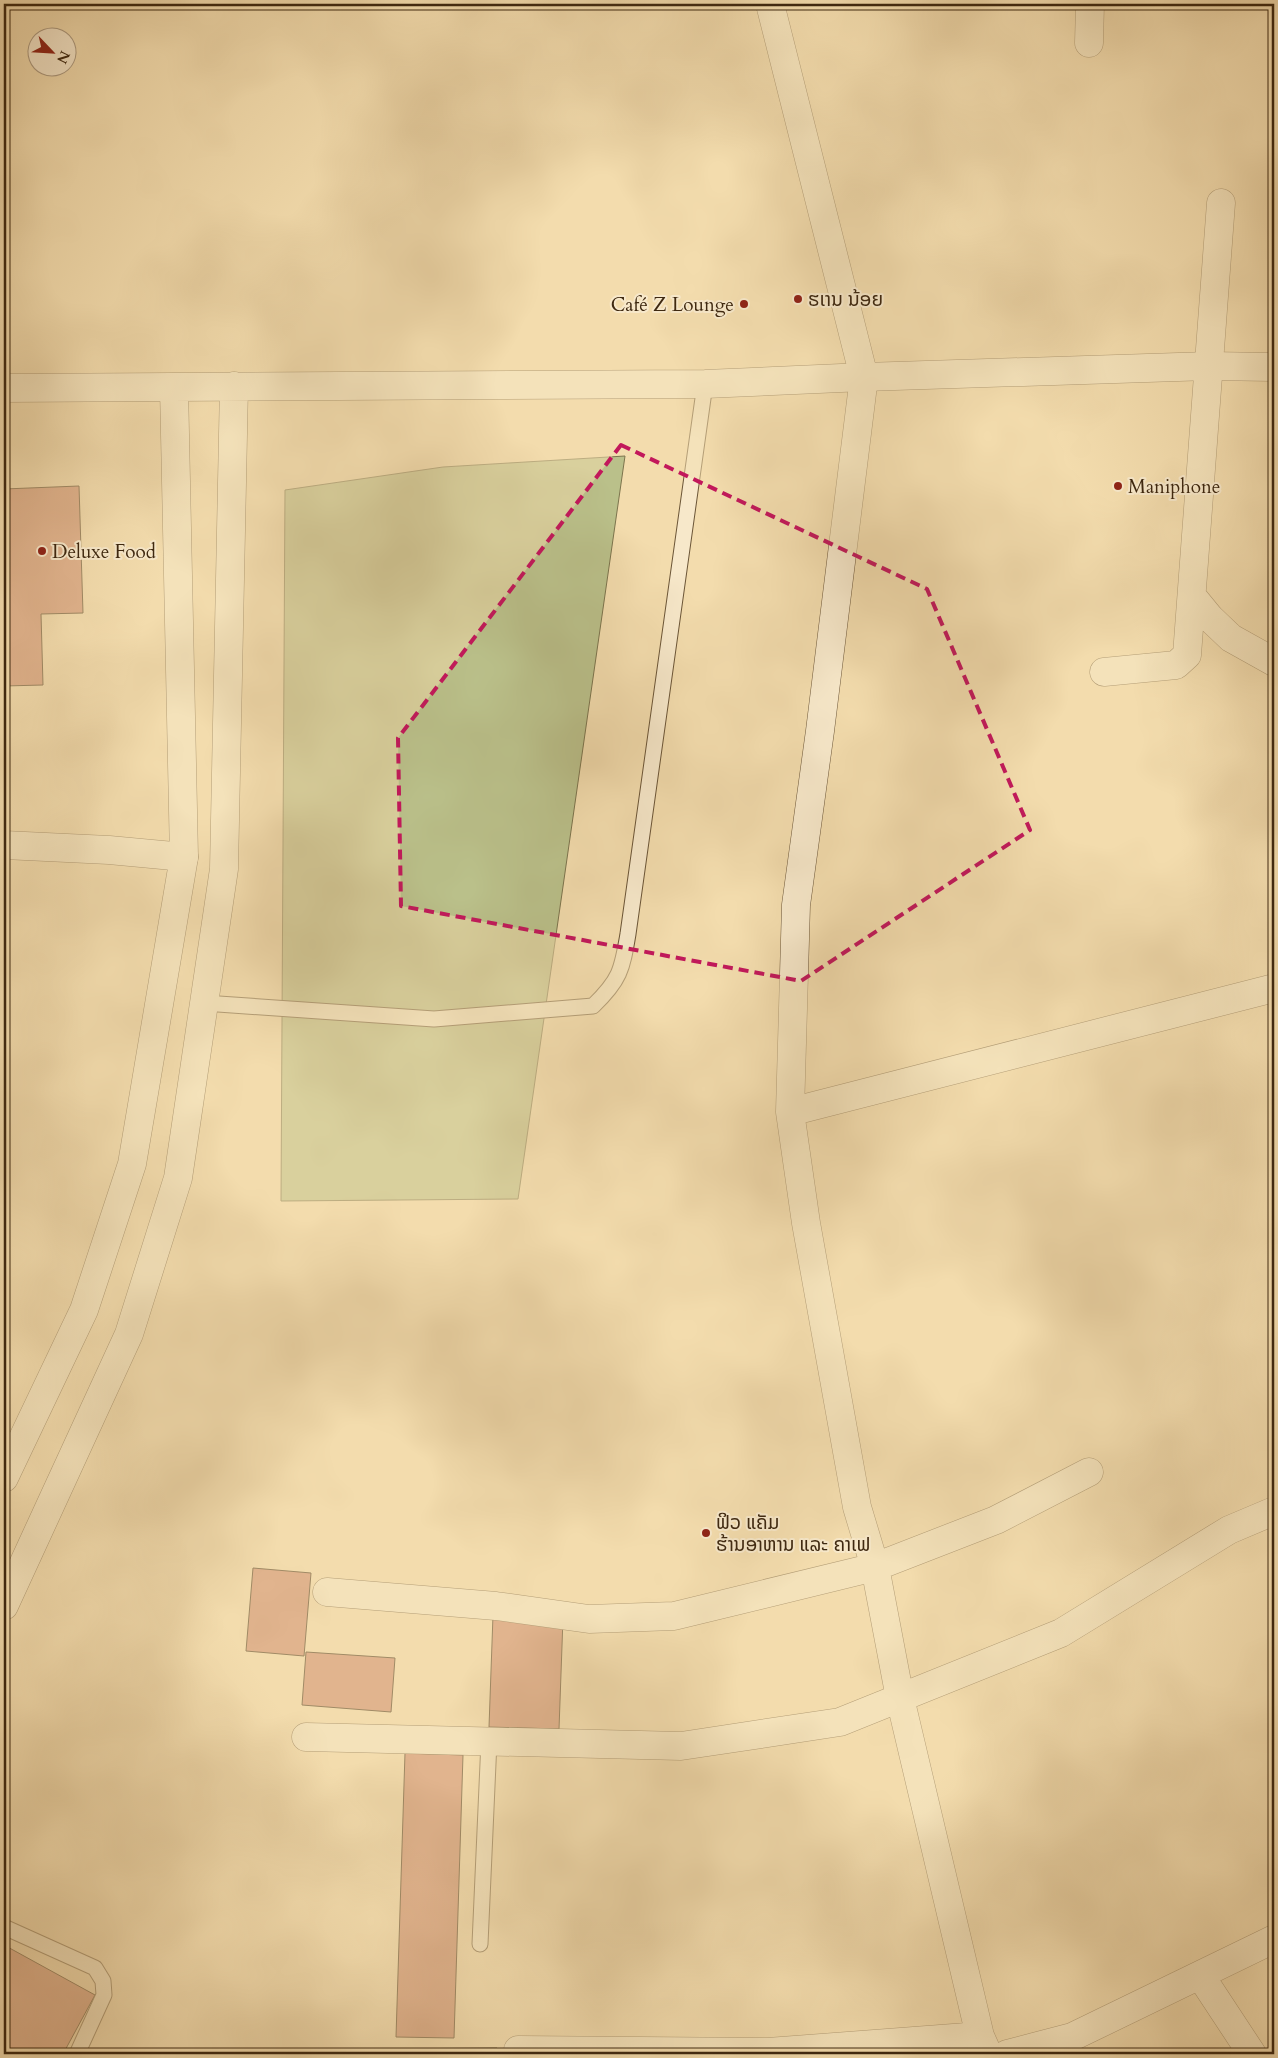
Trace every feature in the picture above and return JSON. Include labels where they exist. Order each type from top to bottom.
[{"type":"street","points":[[518,2050],[768,2052],[984,2045],[900,1698],[875,1568],[857,1507],[806,1223],[790,1112],[796,905],[864,377],[770,4]]},
{"type":"street","points":[[1089,43],[1090,4]]},
{"type":"street","points":[[1104,672],[1176,665],[1187,655],[1188,620],[1192,596],[1221,203]]},
{"type":"street","points":[[4,388],[705,384],[1209,366],[1274,367]]},
{"type":"street","points":[[4,1606],[129,1334],[178,1178],[224,869],[234,386]]},
{"type":"street","points":[[4,1478],[84,1310],[132,1164],[184,857],[174,387]]},
{"type":"street","points":[[1192,596],[1210,618],[1231,638],[1274,662]]},
{"type":"street","points":[[4,845],[109,850],[184,857]]},
{"type":"street","points":[[790,1112],[1274,988]]},
{"type":"street","points":[[327,1592],[496,1606],[589,1618],[674,1616],[875,1568],[996,1520],[1089,1472]]},
{"type":"street","points":[[306,1737],[681,1746],[840,1722],[1061,1633],[1229,1530],[1274,1511]]},
{"type":"street","points":[[1007,2054],[1072,2037],[1274,1939]]},
{"type":"street","points":[[1200,1974],[1252,2054]]},
{"type":"lane","points":[[204,1003],[434,1019],[592,1006],[611,988],[623,966],[628,934],[705,384]]},
{"type":"lane","points":[[480,1944],[489,1741]]},
{"type":"lane","points":[[4,1927],[95,1968],[103,1981],[104,1995],[77,2054]]},
{"type":"highlighted area","points":[[621,445],[927,589],[1030,830],[801,981],[401,906],[398,738]]},
{"type":"green space","points":[[625,456],[518,1199],[281,1201],[285,490],[443,467]]},
{"type":"building","name":"Deluxe Food","points":[[79,486],[83,613],[41,614],[43,685],[4,686],[4,489]]},
{"type":"building","points":[[253,1568],[311,1573],[304,1656],[246,1651]]},
{"type":"building","points":[[493,1615],[563,1618],[559,1729],[489,1727]]},
{"type":"building","points":[[306,1652],[395,1658],[391,1712],[302,1705]]},
{"type":"building","points":[[405,1753],[463,1755],[454,2038],[396,2037]]},
{"type":"building","points":[[4,1945],[95,1995],[63,2054],[4,2054]]},
{"type":"building","points":[[497,2048],[497,2054],[130,2054],[130,2051]]},
{"type":"place","name":"ຮເານ ນ້ອຍ","points":[[798,299]]},
{"type":"place","name":"Café Z Lounge","points":[[744,304]]},
{"type":"place","name":"Maniphone","points":[[1118,486]]},
{"type":"place","name":"Deluxe Food","points":[[42,551]]},
{"type":"place","name":"ຟິວ ແຄັມ ຮ້ານອາຫານ ແລະ ຄາເຟ","points":[[706,1533]]}]
